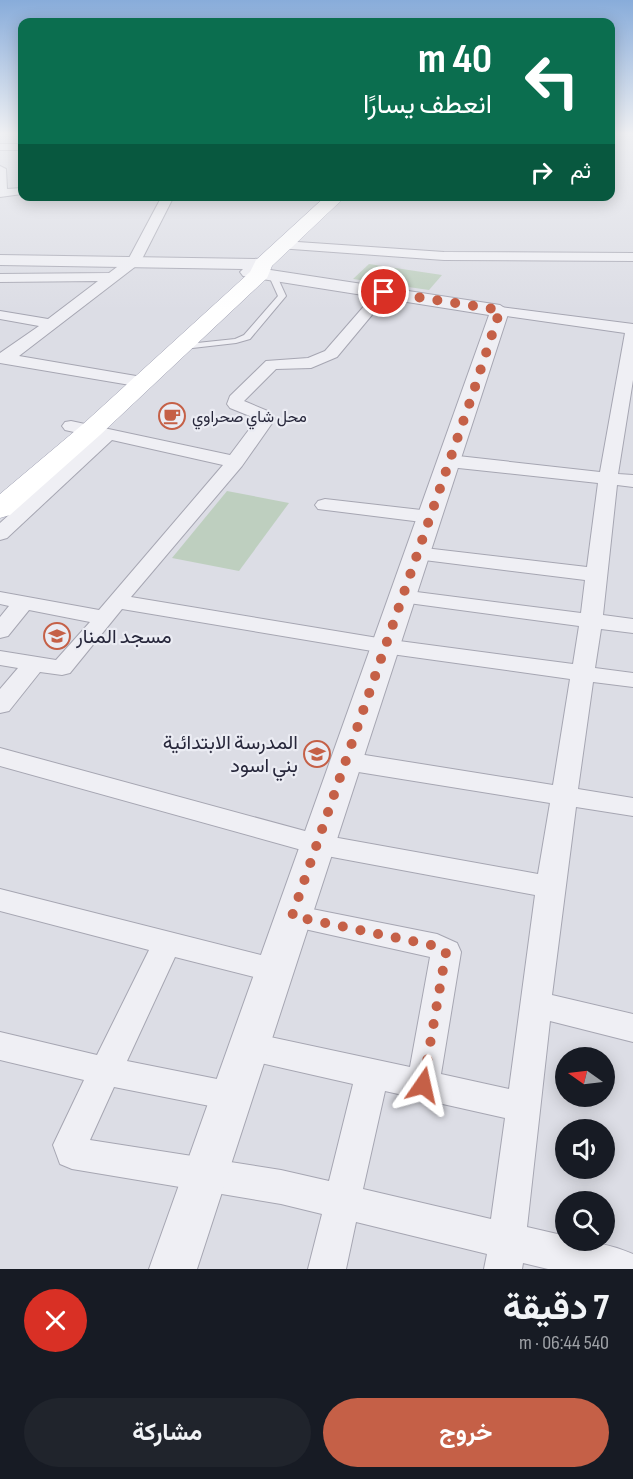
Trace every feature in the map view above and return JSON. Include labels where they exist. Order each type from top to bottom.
[{"type":"main road","points":[[134,380],[177,348],[261,271],[283,245],[332,201]]},
{"type":"main road","points":[[0,509],[90,430],[134,380],[261,271]]},
{"type":"main road","points":[[0,488],[90,430]]},
{"type":"street","points":[[1,193],[18,191]]},
{"type":"street","points":[[3,358],[54,324],[135,260],[165,201]]},
{"type":"street","points":[[283,245],[444,256],[633,257]]},
{"type":"street","points":[[2,262],[135,260],[261,271],[633,331],[621,480],[597,575],[563,795],[505,1255]]},
{"type":"street","points":[[0,278],[115,277]]},
{"type":"street","points":[[0,658],[33,665],[60,668],[65,666],[110,609],[235,462],[266,419],[236,404],[236,400],[272,364],[311,363],[334,352],[379,291]]},
{"type":"street","points":[[173,1269],[230,1095],[500,310]]},
{"type":"street","points":[[0,315],[54,324]]},
{"type":"street","points":[[3,358],[134,380]]},
{"type":"street","points":[[0,534],[90,430],[235,462]]},
{"type":"street","points":[[449,461],[621,480]]},
{"type":"street","points":[[325,505],[430,517]]},
{"type":"street","points":[[416,553],[597,575]]},
{"type":"street","points":[[401,596],[633,626]]},
{"type":"street","points":[[0,598],[23,603],[110,609],[633,680]]},
{"type":"street","points":[[0,631],[23,603]]},
{"type":"street","points":[[0,705],[33,665]]},
{"type":"street","points":[[0,757],[316,844],[550,887]]},
{"type":"street","points":[[346,761],[633,807]]},
{"type":"street","points":[[0,900],[274,970]]},
{"type":"street","points":[[292,916],[436,946],[446,952],[423,1085]]},
{"type":"street","points":[[167,943],[70,1145],[72,1153],[345,1200],[505,1255],[625,1269]]},
{"type":"street","points":[[535,1004],[633,1028]]},
{"type":"street","points":[[0,1046],[105,1071],[230,1095]]},
{"type":"street","points":[[247,1046],[522,1107]]},
{"type":"street","points":[[327,1269],[345,1200],[372,1074]]},
{"type":"lane","points":[[177,348],[236,341],[247,337],[282,296],[261,271]]},
{"type":"green space","points":[[369,264],[442,275],[429,290],[353,279]]},
{"type":"green space","points":[[227,491],[289,503],[239,571],[172,558]]},
{"type":"place","name":"محل شاي صحراوي","points":[[172,416]]},
{"type":"place","name":"مسجد المنار","points":[[57,636]]},
{"type":"place","name":"المدرسة الابتدائية بني اسود","points":[[317,754]]},
{"type":"route","points":[[384,292],[500,310],[292,916],[436,946],[446,952],[447,958],[423,1085]]}]
